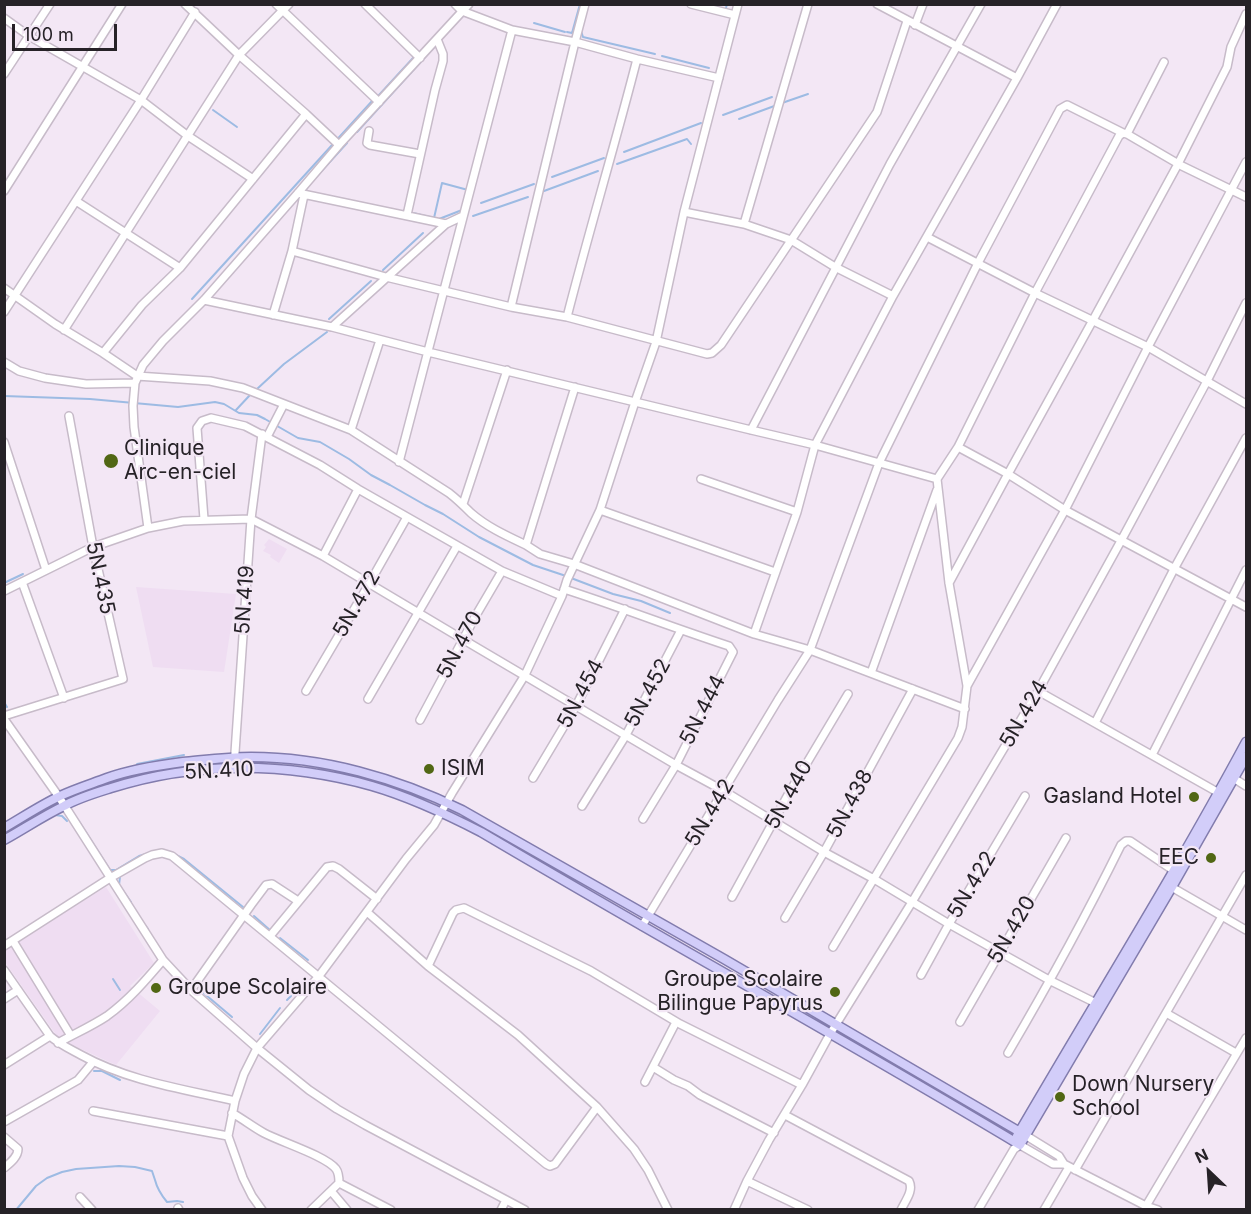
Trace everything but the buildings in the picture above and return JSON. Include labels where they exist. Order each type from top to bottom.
[{"type":"main road","points":[[1169,886],[1173,870],[1219,793],[1246,742]]},
{"type":"main road","points":[[4,828],[59,797],[108,777],[173,763],[254,757],[315,762],[383,779],[447,802],[509,836],[1023,1133]]},
{"type":"main road","points":[[1016,1145],[1246,757]]},
{"type":"main road","name":"5N.410","points":[[4,840],[64,805],[145,778],[185,771],[234,767],[292,770],[374,787],[442,812],[481,832],[642,927],[964,1110],[1016,1145]]},
{"type":"main road","points":[[503,845],[509,836]]},
{"type":"street","points":[[4,74],[50,4]]},
{"type":"street","points":[[4,191],[122,4]]},
{"type":"street","points":[[185,4],[339,145]]},
{"type":"street","points":[[276,4],[379,102]]},
{"type":"street","points":[[64,330],[239,55],[289,4]]},
{"type":"street","points":[[366,4],[420,58]]},
{"type":"street","points":[[455,4],[462,11],[512,30],[575,42],[719,78]]},
{"type":"street","points":[[148,528],[133,406],[136,379],[152,352],[204,300],[301,194],[339,145],[469,4]]},
{"type":"street","points":[[511,307],[585,4]]},
{"type":"street","points":[[691,4],[735,15]]},
{"type":"street","points":[[262,1209],[243,1178],[228,1136],[235,1101],[244,1074],[257,1048],[319,976],[434,825],[525,675],[600,510],[656,342],[684,212],[738,4]]},
{"type":"street","points":[[744,224],[808,4]]},
{"type":"street","points":[[877,4],[1017,78]]},
{"type":"street","points":[[915,25],[923,4]]},
{"type":"street","points":[[751,430],[890,164],[981,4]]},
{"type":"street","points":[[754,634],[796,512],[815,445],[893,296],[1057,4]]},
{"type":"street","points":[[4,312],[195,12]]},
{"type":"street","points":[[949,583],[1178,164],[1227,67],[1231,47],[1246,14]]},
{"type":"street","points":[[4,18],[29,36],[141,100],[188,136],[253,179]]},
{"type":"street","points":[[292,251],[386,277],[567,318],[707,354],[712,353],[717,349],[878,112],[907,21]]},
{"type":"street","points":[[399,462],[512,30]]},
{"type":"street","points":[[406,215],[443,62],[437,39]]},
{"type":"street","points":[[567,318],[637,59]]},
{"type":"street","points":[[871,674],[938,483],[1035,293],[1119,136],[1125,133],[1164,62]]},
{"type":"street","name":"5N.442","points":[[642,927],[810,650],[879,463],[978,263],[1060,109],[1067,105],[1125,133]]},
{"type":"street","points":[[103,353],[150,296],[180,268],[306,114]]},
{"type":"street","points":[[369,130],[367,143],[370,145],[420,154]]},
{"type":"street","points":[[1125,133],[1178,164],[1246,197]]},
{"type":"street","points":[[833,947],[958,738],[962,727],[968,686],[1065,510],[1246,162]]},
{"type":"street","points":[[301,194],[446,224]]},
{"type":"street","points":[[273,315],[292,251],[301,194]]},
{"type":"street","points":[[76,201],[180,268]]},
{"type":"street","points":[[684,212],[744,224],[790,240],[893,296]]},
{"type":"street","points":[[332,327],[446,224],[464,216]]},
{"type":"street","points":[[927,237],[1035,293],[1148,347],[1246,404]]},
{"type":"street","points":[[4,288],[64,330],[103,353],[136,379]]},
{"type":"street","points":[[204,300],[332,327],[815,445],[938,483]]},
{"type":"street","name":"5N.424","points":[[735,1209],[747,1181],[830,1034],[1038,691],[1207,381],[1246,303]]},
{"type":"street","points":[[351,430],[380,339]]},
{"type":"street","points":[[4,362],[19,371],[45,378],[86,384],[136,379],[210,381],[243,388],[351,430],[463,504],[471,513],[494,529],[540,554],[754,634],[810,650],[964,710]]},
{"type":"street","points":[[463,504],[507,370]]},
{"type":"street","points":[[526,545],[575,387]]},
{"type":"street","points":[[264,436],[274,424],[284,404]]},
{"type":"street","name":"5N.435","points":[[4,717],[123,679],[93,547],[69,416]]},
{"type":"street","points":[[204,519],[197,428],[202,421],[211,418],[244,426],[320,465],[502,571],[563,592],[625,609],[681,630]]},
{"type":"street","name":"5N.419","points":[[234,767],[251,519],[264,436]]},
{"type":"street","points":[[1095,723],[1174,569],[1246,438]]},
{"type":"street","points":[[4,442],[46,570]]},
{"type":"street","points":[[958,447],[1008,474],[1065,510],[1246,607]]},
{"type":"street","points":[[701,479],[796,512]]},
{"type":"street","points":[[938,483],[949,583],[968,686]]},
{"type":"street","points":[[323,556],[358,489]]},
{"type":"street","points":[[600,510],[775,572]]},
{"type":"street","name":"5N.472","points":[[306,691],[407,517]]},
{"type":"street","points":[[4,591],[93,547],[148,528],[204,519],[251,519],[323,556],[949,924],[1051,981],[1100,1004]]},
{"type":"street","points":[[368,699],[457,546]]},
{"type":"street","points":[[1152,755],[1246,570]]},
{"type":"street","name":"5N.470","points":[[420,720],[502,571]]},
{"type":"street","points":[[22,582],[64,698]]},
{"type":"street","name":"5N.454","points":[[533,778],[576,706],[625,609]]},
{"type":"street","name":"5N.452","points":[[582,806],[626,735],[681,630]]},
{"type":"street","name":"5N.444","points":[[643,819],[676,765],[733,652],[729,646],[681,630]]},
{"type":"street","name":"5N.438","points":[[785,918],[824,852],[913,689]]},
{"type":"street","points":[[1038,691],[1219,793]]},
{"type":"street","name":"5N.440","points":[[732,897],[789,793],[848,694]]},
{"type":"street","points":[[4,717],[59,797],[163,960],[191,990],[257,1048],[309,1090],[337,1109],[525,1209]]},
{"type":"street","points":[[1235,779],[1246,786]]},
{"type":"street","name":"5N.422","points":[[921,975],[1025,796]]},
{"type":"street","name":"5N.420","points":[[960,1022],[1066,838]]},
{"type":"street","points":[[1008,1053],[1051,981],[1121,845],[1130,841],[1173,870]]},
{"type":"street","points":[[4,946],[110,878],[152,855],[162,853],[172,856],[546,1164],[550,1166],[555,1164],[597,1107]]},
{"type":"street","points":[[270,936],[327,867],[339,868],[377,899]]},
{"type":"street","points":[[1044,1209],[1166,1013],[1246,875]]},
{"type":"street","points":[[191,990],[266,885],[272,884],[298,901]]},
{"type":"street","points":[[1169,886],[1246,930]]},
{"type":"street","points":[[428,966],[453,913],[464,908],[591,971],[676,1022],[802,1085]]},
{"type":"street","points":[[367,912],[428,966],[518,1035],[597,1107],[634,1149],[648,1170],[668,1209]]},
{"type":"street","points":[[13,941],[70,1036]]},
{"type":"street","points":[[58,1043],[93,1024],[119,1006],[163,960]]},
{"type":"street","points":[[4,970],[50,1036],[58,1043],[110,1070],[134,1078],[235,1101]]},
{"type":"street","points":[[4,999],[18,990]]},
{"type":"street","points":[[1166,1013],[1236,1053]]},
{"type":"street","points":[[645,1082],[676,1022]]},
{"type":"street","points":[[4,1065],[50,1036]]},
{"type":"street","points":[[1146,1206],[1246,1038]]},
{"type":"street","points":[[4,1122],[78,1080],[93,1062]]},
{"type":"street","points":[[653,1067],[700,1095],[774,1133]]},
{"type":"street","points":[[93,1111],[228,1136]]},
{"type":"street","points":[[232,1113],[264,1133],[329,1163],[335,1169],[339,1176],[339,1183],[311,1209]]},
{"type":"street","points":[[785,1115],[909,1181],[911,1190],[901,1209]]},
{"type":"street","points":[[1023,1133],[1059,1156],[1069,1167]]},
{"type":"street","points":[[4,1137],[18,1149],[18,1153],[4,1168]]},
{"type":"street","points":[[978,1209],[1016,1145],[1053,1164],[1069,1167],[1146,1206],[1158,1209]]},
{"type":"street","points":[[747,1181],[808,1209]]},
{"type":"street","points":[[339,1183],[391,1209]]},
{"type":"street","points":[[331,1191],[347,1209]]},
{"type":"street","points":[[80,1197],[92,1209]]},
{"type":"street","points":[[501,1209],[506,1200]]},
{"type":"shaded area","points":[[269,539],[287,549],[279,563],[263,551]]},
{"type":"shaded area","points":[[136,587],[236,594],[224,672],[153,667]]},
{"type":"shaded area","points":[[106,887],[154,963],[130,986],[160,1011],[116,1065],[59,1039],[5,962],[5,949]]},
{"type":"waterway","points":[[567,32],[572,33],[580,4]]},
{"type":"waterway","points":[[726,8],[727,4]]},
{"type":"waterway","points":[[534,23],[565,32]]},
{"type":"waterway","points":[[581,31],[583,37],[655,54]]},
{"type":"waterway","points":[[946,36],[953,41]]},
{"type":"waterway","points":[[357,132],[436,45]]},
{"type":"waterway","points":[[662,56],[709,68]]},
{"type":"waterway","points":[[379,95],[414,57]]},
{"type":"waterway","points":[[782,103],[808,94]]},
{"type":"waterway","points":[[723,115],[772,97]]},
{"type":"waterway","points":[[192,299],[373,100]]},
{"type":"waterway","points":[[739,119],[777,105]]},
{"type":"waterway","points":[[213,110],[237,127]]},
{"type":"waterway","points":[[624,152],[701,123]]},
{"type":"waterway","points":[[617,164],[687,139],[691,144]]},
{"type":"waterway","points":[[317,176],[347,143]]},
{"type":"waterway","points":[[552,177],[604,158]]},
{"type":"waterway","points":[[544,191],[598,171]]},
{"type":"waterway","points":[[413,213],[434,218],[442,183],[468,190]]},
{"type":"waterway","points":[[481,203],[534,184]]},
{"type":"waterway","points":[[473,216],[528,197]]},
{"type":"waterway","points":[[439,219],[462,210]]},
{"type":"waterway","points":[[383,270],[423,233]]},
{"type":"waterway","points":[[329,319],[371,281]]},
{"type":"waterway","points":[[257,389],[284,364],[327,332]]},
{"type":"waterway","points":[[236,410],[250,395]]},
{"type":"waterway","points":[[4,396],[90,399],[178,407],[215,402],[224,404],[239,413],[257,415],[298,438],[320,442],[371,475],[443,514],[479,537],[533,565],[566,576]]},
{"type":"waterway","points":[[4,583],[23,574]]},
{"type":"waterway","points":[[571,578],[670,613]]},
{"type":"waterway","points":[[4,702],[7,707]]},
{"type":"waterway","points":[[137,764],[184,755]]},
{"type":"waterway","points":[[55,815],[62,816],[67,821]]},
{"type":"waterway","points":[[78,820],[110,870],[116,870],[139,856],[153,852]]},
{"type":"waterway","points":[[174,854],[184,859],[243,907]]},
{"type":"waterway","points":[[120,877],[119,885],[131,902]]},
{"type":"waterway","points":[[254,916],[271,931]]},
{"type":"waterway","points":[[139,917],[148,929]]},
{"type":"waterway","points":[[280,938],[308,960]]},
{"type":"waterway","points":[[113,979],[120,990]]},
{"type":"waterway","points":[[294,993],[305,979]]},
{"type":"waterway","points":[[200,990],[232,1017]]},
{"type":"waterway","points":[[287,1000],[291,996]]},
{"type":"waterway","points":[[260,1034],[280,1008]]},
{"type":"waterway","points":[[94,1071],[102,1071],[120,1080]]},
{"type":"waterway","points":[[16,1210],[36,1186],[47,1178],[76,1169],[119,1166],[152,1171],[158,1189],[167,1202],[183,1202]]},
{"type":"place","name":"Clinique Arc-en-ciel","points":[[111,461]]},
{"type":"place","name":"ISIM","points":[[429,769]]},
{"type":"place","name":"Gasland Hotel","points":[[1194,797]]},
{"type":"place","name":"EEC","points":[[1211,858]]},
{"type":"place","name":"Groupe Scolaire","points":[[156,988]]},
{"type":"place","name":"Groupe Scolaire Bilingue Papyrus","points":[[835,992]]},
{"type":"place","name":"Down Nursery School","points":[[1060,1097]]}]
